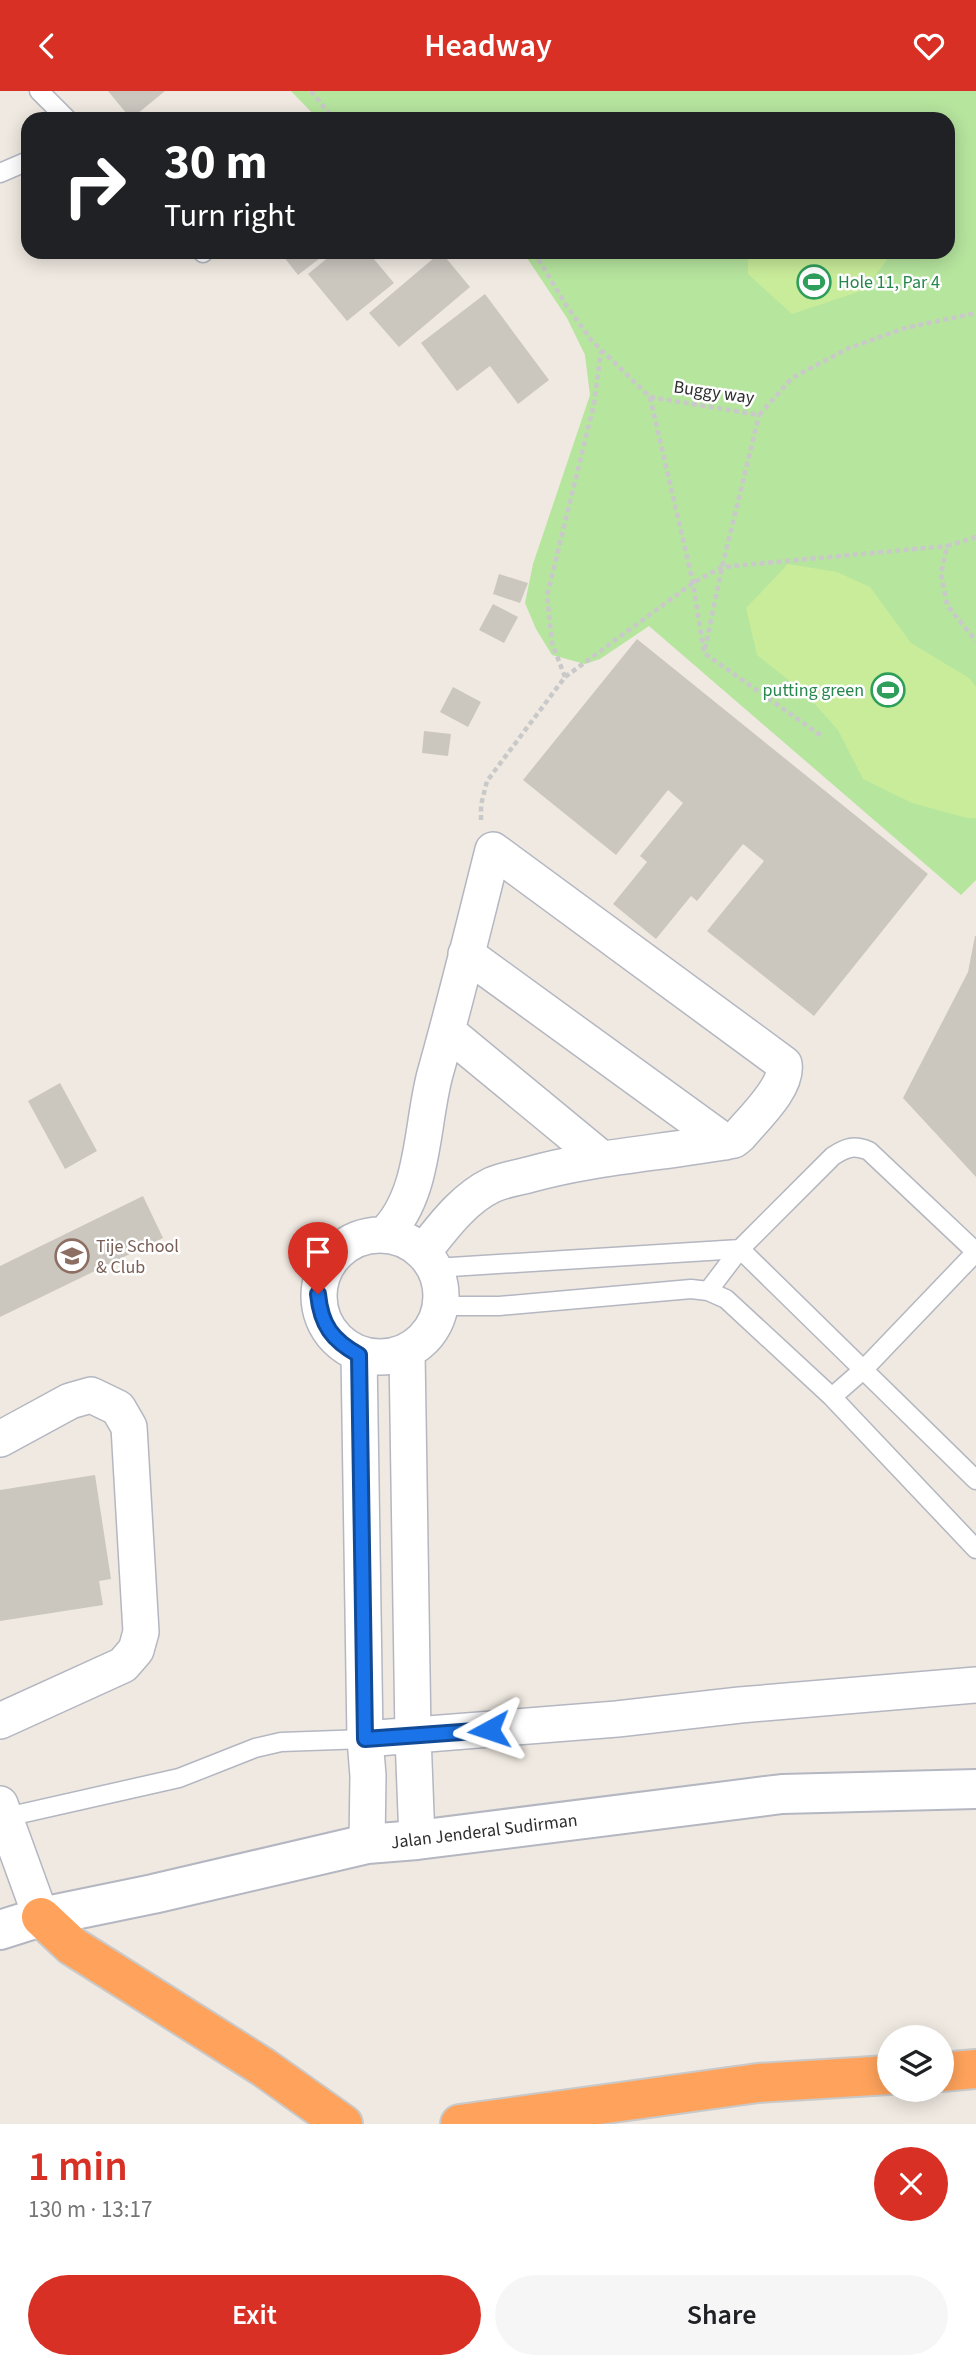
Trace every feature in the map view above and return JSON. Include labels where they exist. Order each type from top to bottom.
[{"type":"highway","points":[[41,1917],[72,1946],[264,2067],[343,2124]]},
{"type":"highway","points":[[954,2070],[976,2069]]},
{"type":"highway","points":[[460,2124],[758,2083],[877,2076]]},
{"type":"street","points":[[384,1235],[396,1224],[404,1211],[412,1188],[434,1076],[448,1032],[493,850],[784,1064],[782,1083],[734,1140],[677,1151],[602,1159],[545,1170],[492,1185],[468,1201],[454,1215],[429,1260]]},
{"type":"street","points":[[466,954],[725,1142]]},
{"type":"street","points":[[448,1032],[602,1159]]},
{"type":"street","points":[[384,1235],[406,1240],[429,1260],[441,1287],[441,1306],[435,1325],[422,1341],[407,1352],[375,1358],[359,1355],[342,1345],[329,1331],[320,1313],[318,1294],[332,1257],[347,1245],[365,1237],[384,1235]]},
{"type":"street","points":[[407,1352],[417,1840]]},
{"type":"street","points":[[359,1355],[365,1739],[368,1776],[367,1844]]},
{"type":"street","points":[[0,1439],[70,1401],[91,1395],[118,1408],[129,1427],[141,1632],[136,1650],[123,1665],[0,1721]]},
{"type":"street","points":[[365,1739],[976,1685]]},
{"type":"street","name":"Jalan Jenderal Sudirman","points":[[0,1930],[41,1917],[367,1844],[782,1794],[976,1789]]},
{"type":"street","points":[[1,1813],[41,1917]]},
{"type":"lane","points":[[39,91],[60,112]]},
{"type":"lane","points":[[0,173],[21,164]]},
{"type":"lane","points":[[708,1291],[740,1249],[833,1156],[846,1147],[856,1146],[869,1151],[976,1252],[864,1369],[832,1397]]},
{"type":"lane","points":[[429,1260],[740,1249],[976,1480]]},
{"type":"lane","points":[[441,1306],[499,1306],[691,1289],[708,1291],[726,1299],[832,1397],[976,1549]]},
{"type":"lane","points":[[1,1813],[178,1778],[255,1748],[281,1742],[365,1739]]},
{"type":"path","points":[[311,91],[328,112]]},
{"type":"path","name":"Buggy way","points":[[538,259],[592,341],[650,397],[759,415],[792,378],[849,348],[905,328],[976,313]]},
{"type":"path","points":[[565,677],[552,643],[547,596],[594,404],[602,350]]},
{"type":"path","points":[[650,397],[693,583],[704,653],[823,737]]},
{"type":"path","points":[[704,653],[759,415]]},
{"type":"path","points":[[493,850],[481,823],[481,805],[487,781],[565,677],[693,583],[722,568],[947,546],[976,537]]},
{"type":"path","points":[[947,546],[940,574],[947,605],[976,641]]},
{"type":"green space","points":[[291,91],[976,91],[976,880],[961,895],[649,626],[600,659],[585,664],[552,655],[536,629],[525,603],[533,564],[590,395],[585,355],[567,318],[528,259],[955,259],[955,112],[311,112]]},
{"type":"green space","name":"Hole 11, Par 4","points":[[748,259],[888,259],[864,290],[792,314],[748,274]]},
{"type":"green space","name":"putting green","points":[[788,564],[837,572],[870,587],[911,643],[969,678],[976,687],[976,818],[912,803],[863,779],[838,730],[805,693],[757,655],[746,608]]},
{"type":"building","points":[[108,91],[165,91],[140,112],[125,112]]},
{"type":"building","points":[[285,259],[319,259],[298,275]]},
{"type":"building","points":[[326,259],[374,259],[394,283],[347,321],[308,274]]},
{"type":"building","points":[[433,259],[447,259],[470,287],[399,347],[369,313]]},
{"type":"building","points":[[485,294],[549,380],[518,404],[490,366],[457,391],[421,343]]},
{"type":"building","points":[[499,574],[528,583],[520,603],[493,594]]},
{"type":"building","points":[[493,604],[518,617],[504,643],[479,630]]},
{"type":"building","points":[[637,639],[928,874],[814,1016],[707,931],[764,861],[743,844],[697,901],[691,896],[656,939],[613,904],[647,862],[640,856],[683,803],[668,790],[616,855],[523,780]]},
{"type":"building","points":[[453,687],[481,702],[468,727],[440,712]]},
{"type":"building","points":[[424,731],[451,734],[448,756],[422,753]]},
{"type":"building","points":[[975,936],[976,1177],[903,1098],[968,972]]},
{"type":"building","points":[[60,1083],[97,1151],[65,1169],[28,1101]]},
{"type":"building","points":[[143,1196],[163,1238],[0,1317],[0,1266]]},
{"type":"building","points":[[95,1475],[111,1579],[99,1581],[103,1605],[0,1621],[0,1490]]},
{"type":"place","name":"Hole 11, Par 4","points":[[814,282]]},
{"type":"place","name":"putting green","points":[[888,690]]},
{"type":"place","name":"Tije School & Club","points":[[72,1256]]},
{"type":"route","points":[[318,1294],[320,1313],[329,1331],[342,1345],[359,1355],[365,1739],[489,1730]]}]
